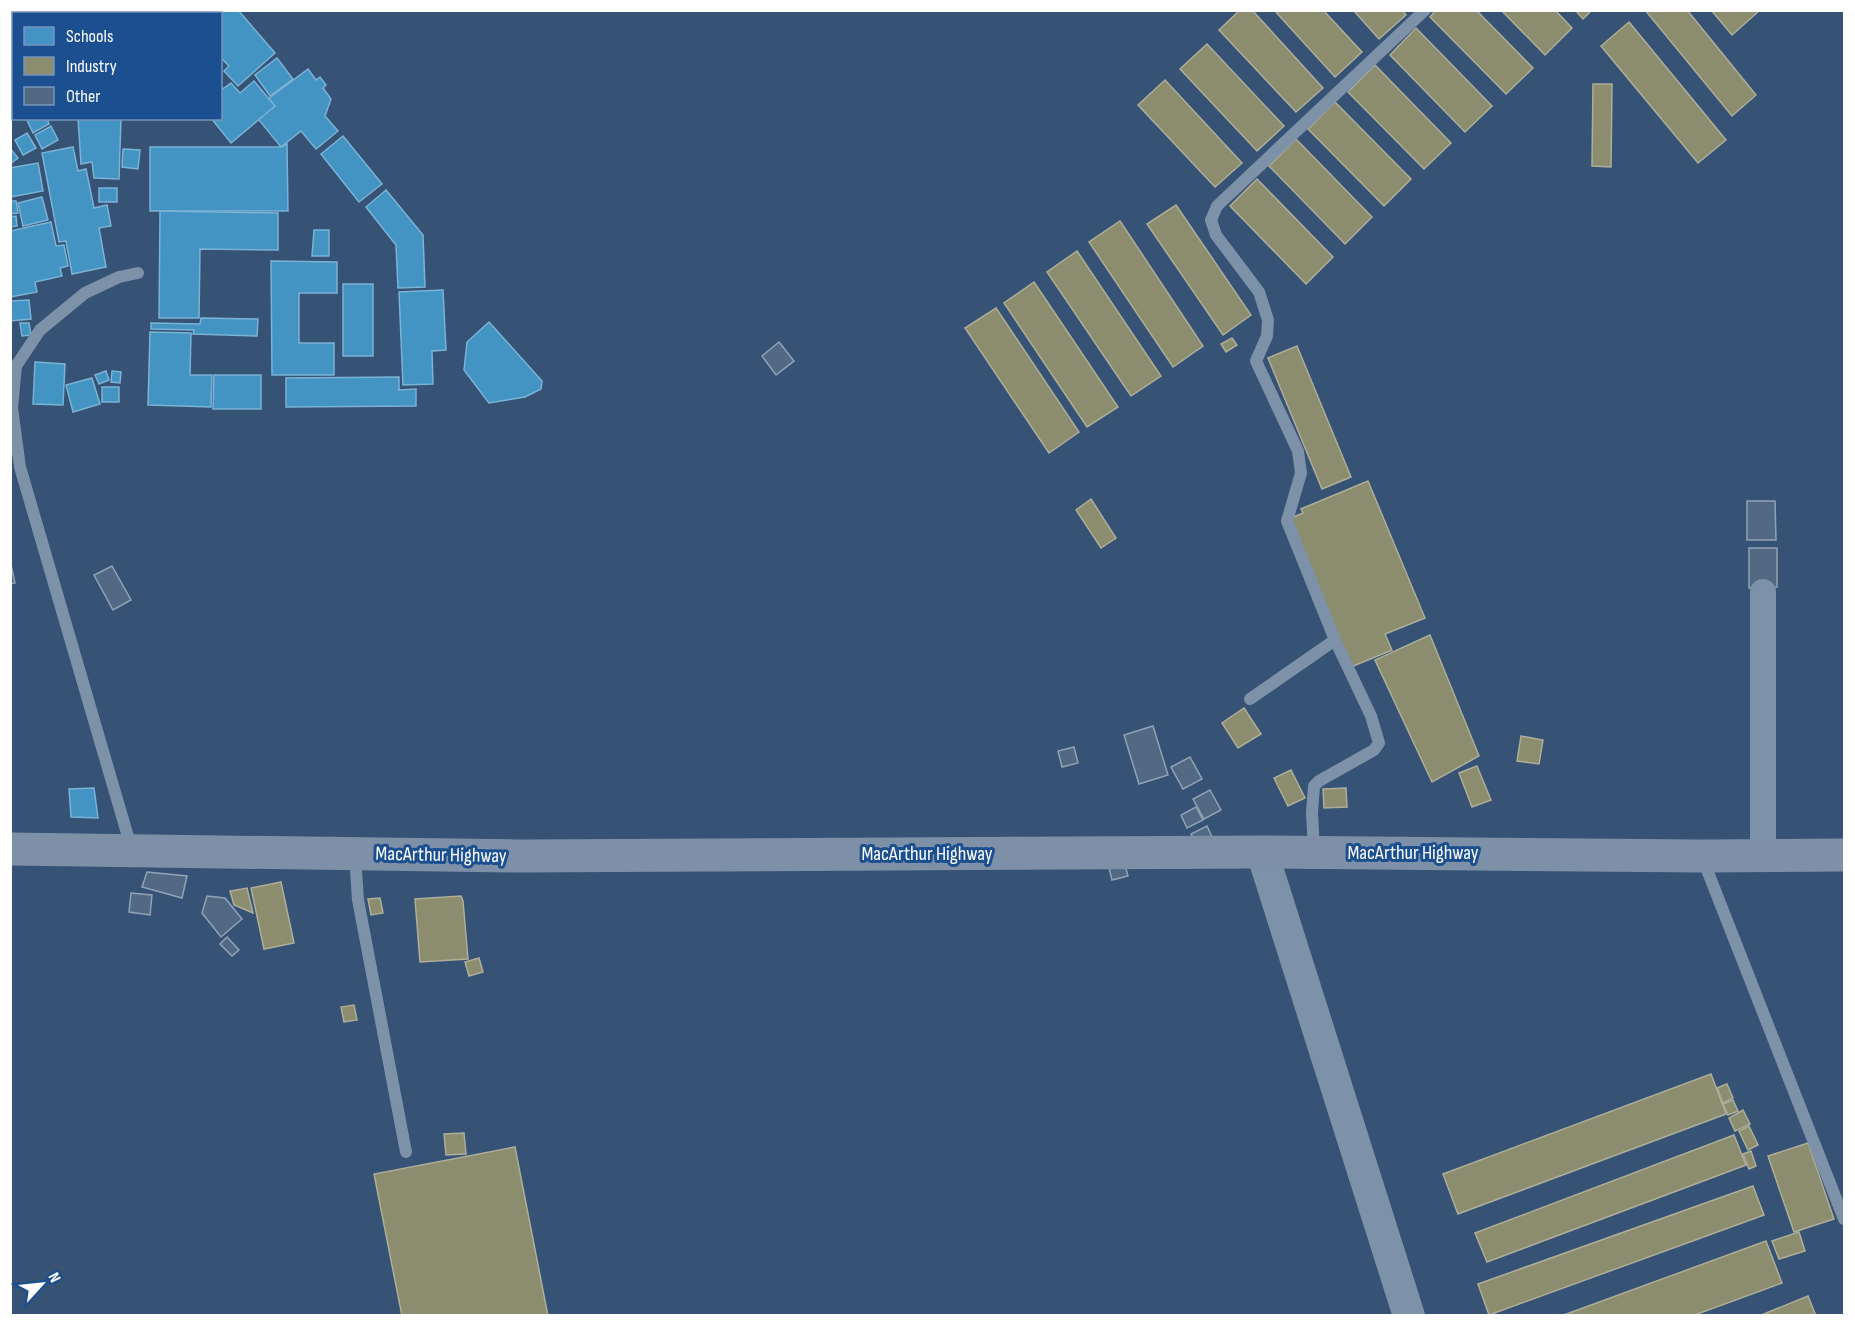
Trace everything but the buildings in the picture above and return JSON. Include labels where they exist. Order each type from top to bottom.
[{"type":"highway","name":"MacArthur Highway","points":[[10,849],[519,856],[1262,852],[1845,855]]},
{"type":"street","points":[[1763,592],[1763,856]]},
{"type":"street","points":[[1262,852],[1409,1316]]},
{"type":"lane","points":[[1314,853],[1312,813],[1314,786],[1374,750],[1379,743],[1371,716],[1335,640],[1287,521],[1301,473],[1298,451],[1256,362],[1267,336],[1268,320],[1259,292],[1216,235],[1211,220],[1217,207],[1425,10]]},
{"type":"lane","points":[[132,851],[20,467],[12,408],[16,366],[40,330],[85,293],[119,277],[138,273]]},
{"type":"lane","points":[[1250,699],[1335,640]]},
{"type":"lane","points":[[354,854],[358,900],[406,1152]]},
{"type":"lane","points":[[1701,856],[1845,1219]]}]
